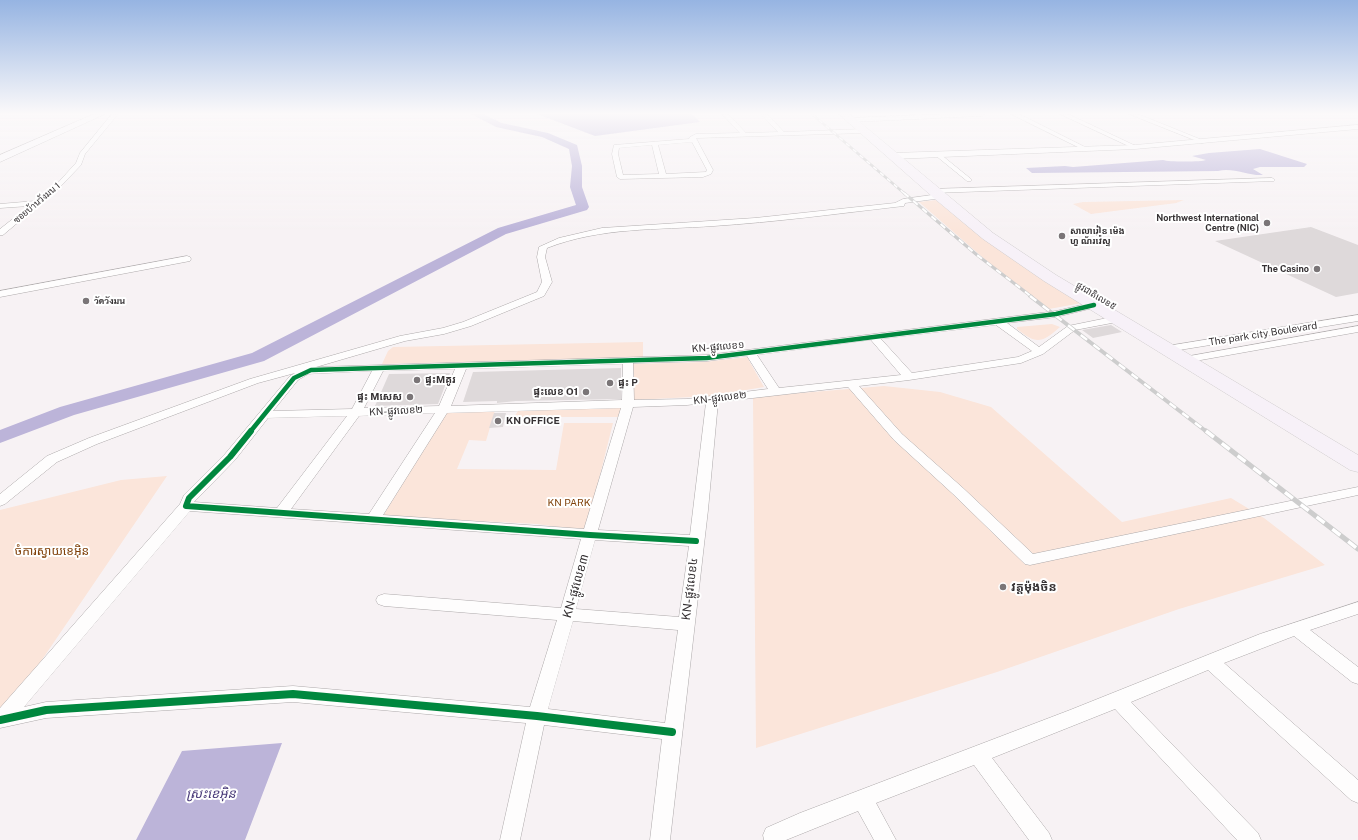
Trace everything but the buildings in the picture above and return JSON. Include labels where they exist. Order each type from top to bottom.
[{"type":"highway","name":"ផ្លូវជាតិលេខ៥","points":[[890,153],[936,194],[988,236],[1014,254],[1094,305],[1358,465]]},
{"type":"main road","points":[[0,159],[13,153]]},
{"type":"street","name":"ซอยบ้านวังมน 1","points":[[0,233],[57,187],[79,164],[83,153]]},
{"type":"street","points":[[614,153],[620,177],[703,174],[710,172],[701,153]]},
{"type":"street","points":[[657,153],[663,176]]},
{"type":"street","points":[[893,156],[957,153]]},
{"type":"street","points":[[937,154],[969,180]]},
{"type":"street","points":[[0,501],[52,459],[93,441],[254,381],[404,338],[444,331],[468,324],[541,294],[548,282],[541,257],[543,247],[560,240],[609,231],[746,221],[895,205],[901,204],[903,201],[936,194],[1272,180]]},
{"type":"street","points":[[0,206],[37,203]]},
{"type":"street","points":[[0,294],[187,259]]},
{"type":"street","name":"KN-ផ្លូវលេខ១","points":[[0,720],[186,506],[189,498],[230,457],[294,378],[304,372],[319,370],[707,358],[999,322],[1053,314],[1094,305]]},
{"type":"street","points":[[1053,314],[1071,329],[1117,319]]},
{"type":"street","name":"The park city Boulevard","points":[[1167,349],[1358,318]]},
{"type":"street","points":[[999,322],[1039,352]]},
{"type":"street","name":"KN-ផ្លូវលេខ២","points":[[265,415],[712,400],[775,391],[909,377],[1021,360],[1039,352],[1071,329]]},
{"type":"street","name":"The park city Boulevard","points":[[1184,360],[1358,329]]},
{"type":"street","points":[[873,337],[909,377]]},
{"type":"street","points":[[750,353],[775,391]]},
{"type":"street","name":"KN-ផ្លូវលេខ៣","points":[[510,840],[538,716],[628,403],[628,361]]},
{"type":"street","points":[[373,520],[444,409],[462,366]]},
{"type":"street","points":[[280,513],[356,412],[379,368]]},
{"type":"street","points":[[850,383],[898,437],[958,491],[1030,560],[1358,491]]},
{"type":"street","name":"KN-ផ្លូវលេខ៤","points":[[660,840],[712,400]]},
{"type":"street","points":[[186,506],[245,512],[280,513],[590,536],[696,541]]},
{"type":"street","points":[[384,600],[686,624]]},
{"type":"street","points":[[774,840],[773,835],[800,823],[978,754],[1210,661],[1296,628],[1358,608]]},
{"type":"street","points":[[1296,628],[1358,677]]},
{"type":"street","points":[[1210,661],[1358,793]]},
{"type":"street","points":[[0,720],[46,710],[293,694],[538,716],[672,732]]},
{"type":"street","points":[[1117,699],[1251,840]]},
{"type":"street","points":[[978,754],[1042,840]]},
{"type":"street","points":[[862,799],[886,840]]},
{"type":"green space","points":[[936,200],[989,242],[1082,303],[1049,309],[996,269],[919,202]]},
{"type":"green space","points":[[1184,200],[1176,203],[1091,214],[1073,204],[1083,202]]},
{"type":"green space","points":[[1052,324],[1060,327],[1048,337],[1038,340],[1029,337],[1017,329],[1017,327]]},
{"type":"green space","points":[[643,342],[643,358],[382,364],[388,351],[393,347]]},
{"type":"green space","points":[[747,357],[764,387],[710,396],[634,400],[633,364],[705,362]]},
{"type":"green space","name":"វត្តម៉ុងចិន","points":[[884,386],[940,392],[991,407],[1122,522],[1231,498],[1264,518],[1325,565],[1179,609],[997,672],[756,748],[753,397]]},
{"type":"green space","points":[[623,405],[619,417],[514,417],[520,408]]},
{"type":"green space","name":"KN PARK","points":[[496,407],[486,441],[469,440],[457,469],[556,470],[564,423],[613,423],[586,531],[537,524],[383,516],[446,410]]},
{"type":"green space","name":"ចំការស្វាយខេអ៊ិន","points":[[167,476],[0,720],[0,510],[121,480]]},
{"type":"water","points":[[1208,153],[1273,153],[1307,164],[1304,167],[1260,167],[1253,169],[1263,175],[1229,170],[1032,173],[1026,168],[1073,167],[1163,160],[1206,160],[1192,156]]},
{"type":"water","name":"ស្រះខេអ៊ិន","points":[[282,743],[245,840],[136,840],[182,751]]},
{"type":"waterway","points":[[0,437],[67,411],[258,357],[502,231],[583,207],[576,187],[577,166],[575,153]]},
{"type":"railway","points":[[858,153],[905,194]]},
{"type":"railway","points":[[904,193],[977,255],[1032,297]]},
{"type":"railway","points":[[1030,296],[1207,432]]},
{"type":"railway","points":[[1206,431],[1358,549]]},
{"type":"cycle path","points":[[696,541],[590,535],[186,506],[189,498],[230,457],[294,378],[311,370],[707,358],[1056,314],[1094,305]]},
{"type":"cycle path","points":[[0,720],[46,710],[293,694],[537,716],[672,732]]},
{"type":"place","name":"Northwest International Centre (NIC)","points":[[1267,223]]},
{"type":"place","name":"សាលារៀន ម៉េង ហួ ណ័រវ៉េស្ទ","points":[[1062,236]]},
{"type":"place","name":"The Casino","points":[[1317,269]]},
{"type":"place","name":"วัดวังมน","points":[[86,301]]},
{"type":"place","name":"ផ្ទះMគូរ","points":[[417,380]]},
{"type":"place","name":"ផ្ទះ P","points":[[610,383]]},
{"type":"place","name":"ផ្ទះលេខ O1","points":[[586,392]]},
{"type":"place","name":"ផ្ទះ Mសេស","points":[[410,397]]},
{"type":"place","name":"KN OFFICE","points":[[498,421]]},
{"type":"place","name":"វត្តម៉ុងចិន","points":[[1003,587]]}]
